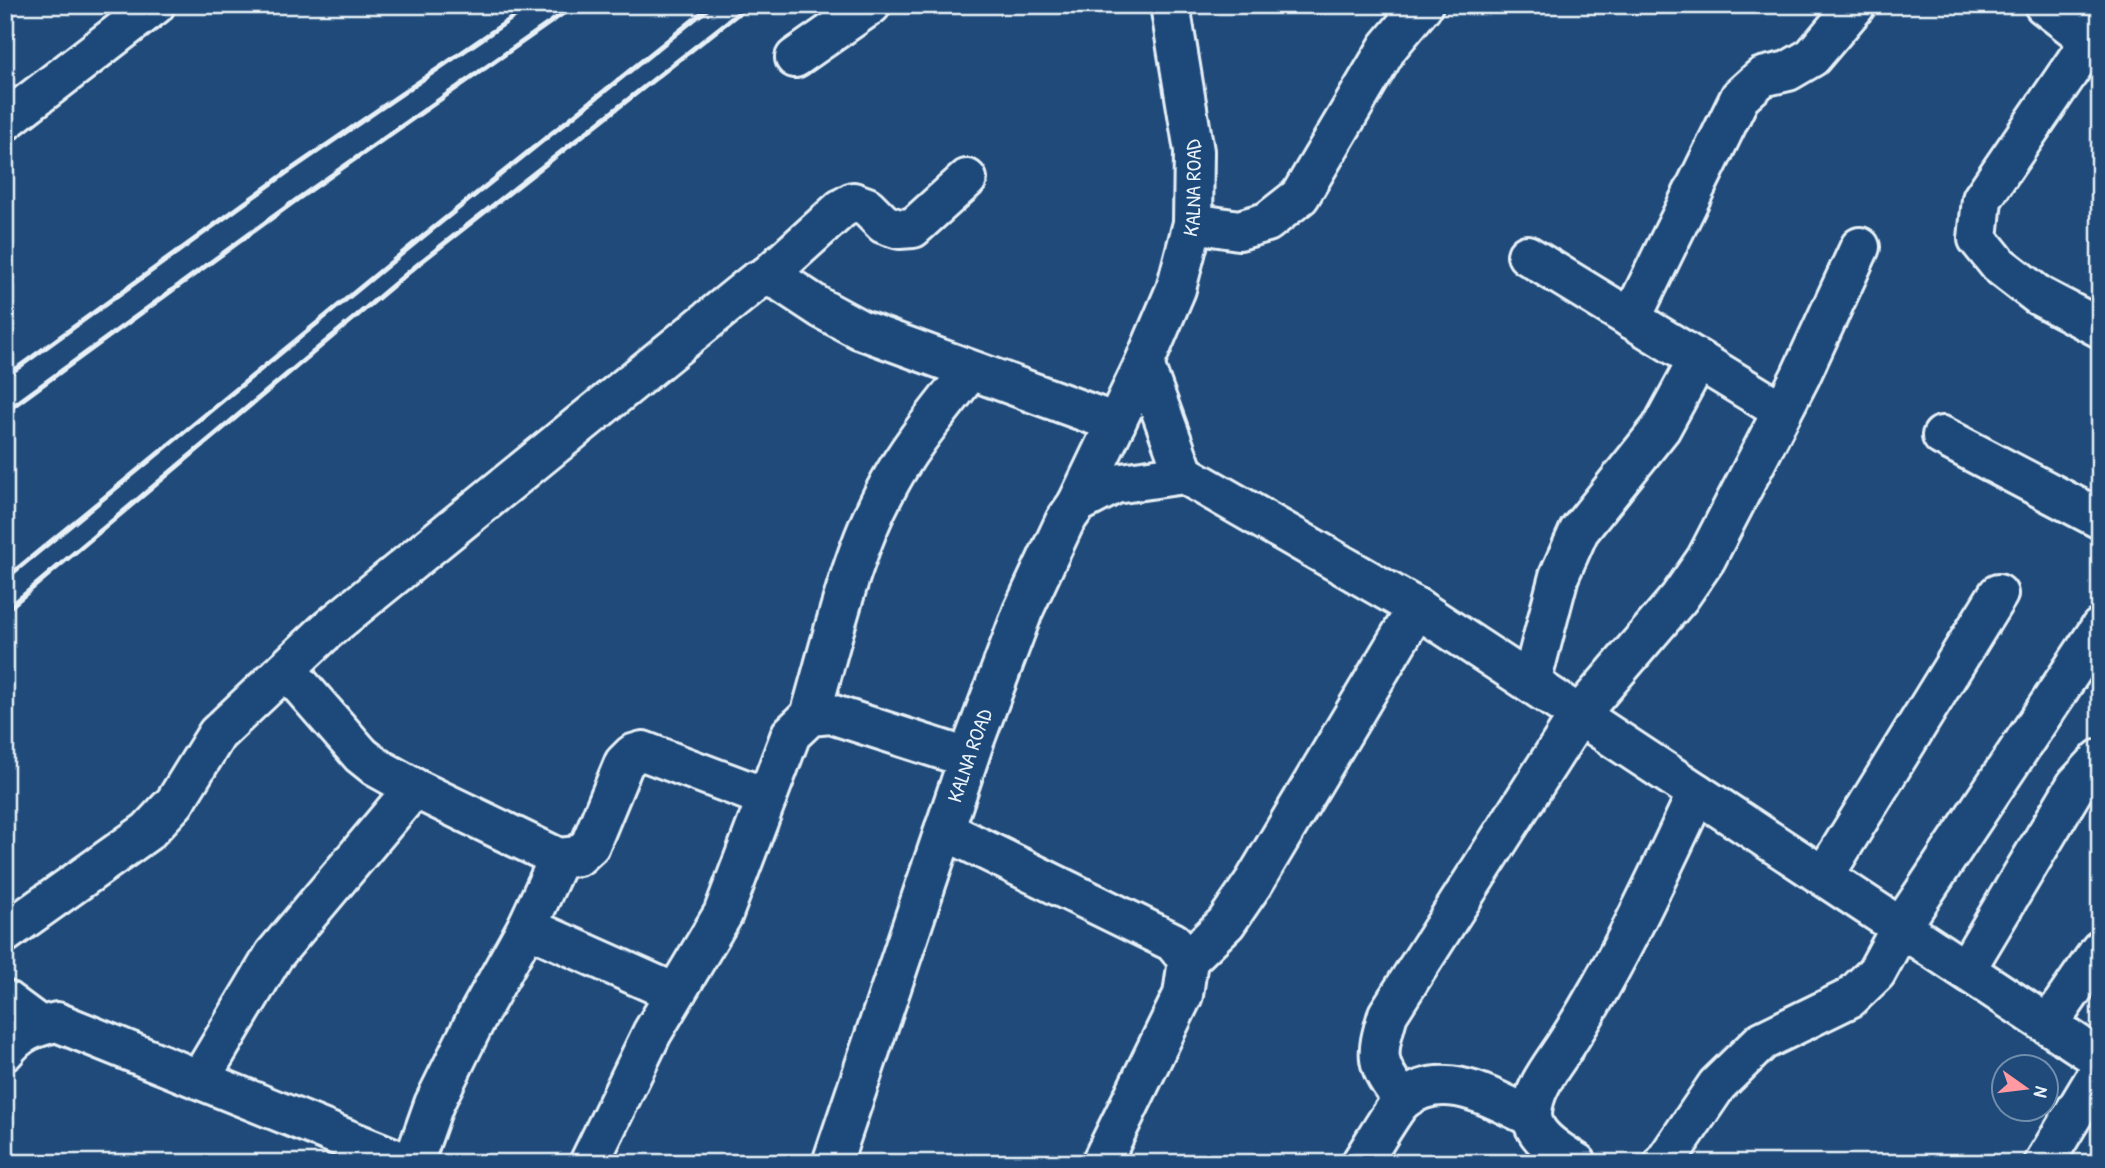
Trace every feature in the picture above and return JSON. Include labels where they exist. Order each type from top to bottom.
[{"type":"street","points":[[5,121],[155,5]]},
{"type":"street","points":[[795,58],[871,5]]},
{"type":"street","name":"KALNA ROAD","points":[[832,1163],[968,758],[1023,611],[1065,521],[1077,505],[1116,423],[1176,289],[1192,223],[1194,151],[1170,5]]},
{"type":"street","points":[[1192,223],[1239,230],[1267,222],[1300,196],[1388,47],[1423,5]]},
{"type":"street","points":[[1631,319],[1740,97],[1762,77],[1788,71],[1812,57],[1856,5]]},
{"type":"street","points":[[2044,5],[2095,33],[1982,199],[1978,239],[1999,265],[2039,296],[2100,328]]},
{"type":"street","points":[[5,933],[148,831],[175,802],[217,734],[326,631],[755,282],[767,276],[841,209],[853,202],[867,207],[884,224],[899,229],[912,228],[967,179]]},
{"type":"street","points":[[1403,1100],[1384,1074],[1378,1048],[1388,1014],[1579,715],[1679,598],[1706,559],[1782,411],[1860,247]]},
{"type":"street","points":[[1527,255],[1782,411]]},
{"type":"street","points":[[767,276],[859,329],[1116,423]]},
{"type":"street","points":[[1531,683],[1559,576],[1579,531],[1661,428],[1698,360]]},
{"type":"street","points":[[1144,364],[1184,474]]},
{"type":"street","points":[[589,1163],[652,1033],[723,914],[791,734],[810,716],[868,527],[889,484],[910,450],[970,371]]},
{"type":"street","points":[[1942,436],[2100,519]]},
{"type":"street","points":[[1077,505],[1115,484],[1184,474],[1417,608],[2100,1059]]},
{"type":"street","points":[[1824,876],[1998,594]]},
{"type":"street","points":[[1101,1163],[1183,995],[1188,960],[1226,923],[1254,882],[1417,608]]},
{"type":"street","points":[[1664,1163],[1717,1085],[1762,1041],[1850,998],[1876,973],[1901,927],[2100,628]]},
{"type":"street","points":[[286,669],[361,755],[376,767],[559,858],[578,856],[590,845],[624,763],[633,754],[643,751],[766,798]]},
{"type":"street","points":[[810,716],[831,715],[968,758]]},
{"type":"street","points":[[1966,969],[2076,785],[2100,759]]},
{"type":"street","points":[[200,1079],[274,955],[414,788]]},
{"type":"street","points":[[1577,1163],[1545,1142],[1532,1116],[1536,1092],[1598,995],[1632,932],[1698,793]]},
{"type":"street","points":[[944,830],[1173,942],[1188,960]]},
{"type":"street","points":[[413,1163],[446,1080],[527,927],[559,858]]},
{"type":"street","points":[[527,927],[676,993]]},
{"type":"street","points":[[2049,1024],[2100,950]]},
{"type":"street","points":[[5,1000],[40,1026]]},
{"type":"street","points":[[5,1051],[15,1037],[57,1022],[406,1163]]},
{"type":"street","points":[[2044,1163],[2100,1070]]},
{"type":"street","points":[[1361,1163],[1403,1100],[1435,1085],[1464,1087],[1532,1116]]},
{"type":"railway","points":[[5,377],[286,173],[531,5]]},
{"type":"railway","points":[[5,412],[299,198],[575,5]]},
{"type":"railway","points":[[5,579],[416,242],[712,5]]},
{"type":"railway","points":[[5,611],[422,261],[749,5]]}]
